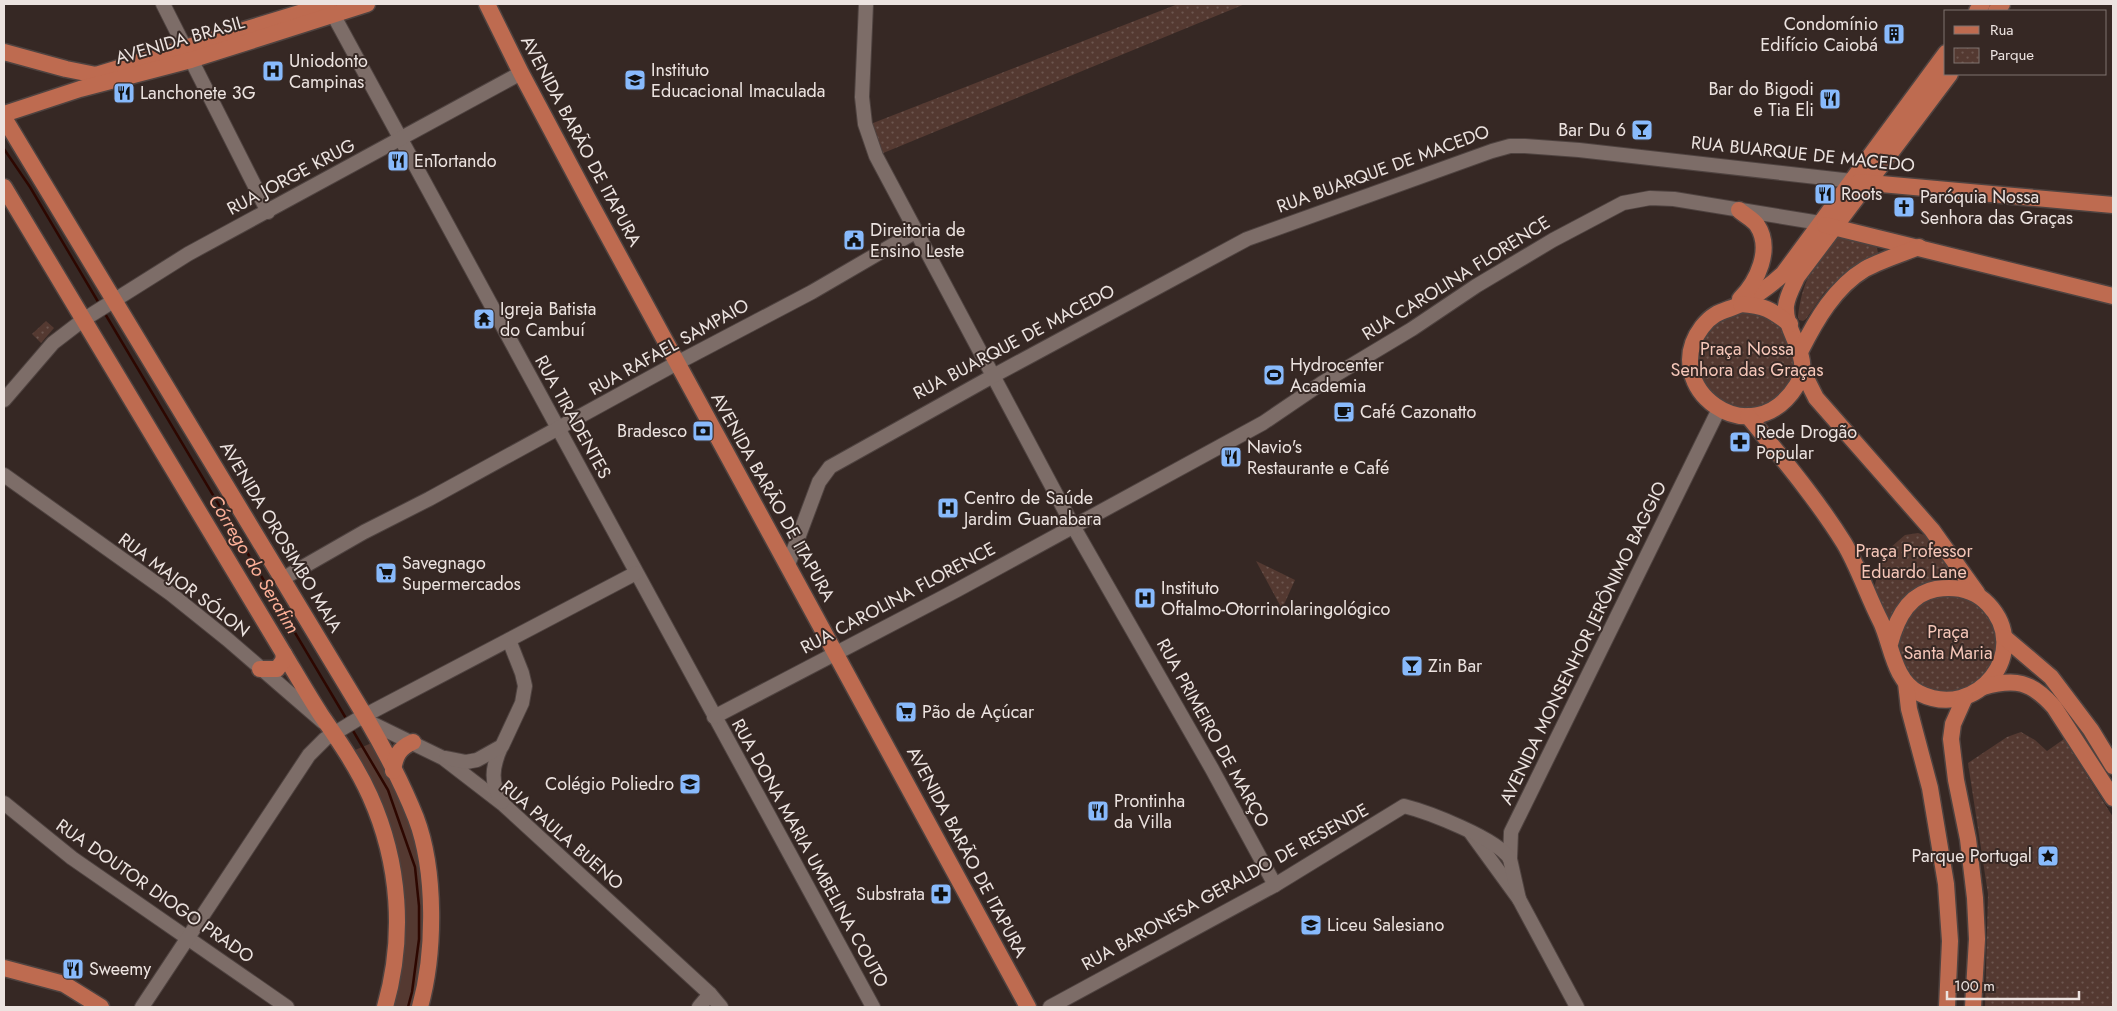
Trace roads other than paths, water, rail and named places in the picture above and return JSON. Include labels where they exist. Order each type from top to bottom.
[{"type":"main road","points":[[163,4],[268,212]]},
{"type":"main road","name":"AVENIDA BRASIL","points":[[4,114],[329,7],[367,4]]},
{"type":"main road","name":"AVENIDA BARÃO DE ITAPURA","points":[[487,4],[521,73],[677,363],[1028,1007]]},
{"type":"main road","name":"RUA PRIMEIRO DE MARÇO","points":[[866,4],[862,78],[864,124],[876,156],[1073,526],[1212,769],[1275,885]]},
{"type":"main road","name":"RUA TIRADENTES","points":[[329,7],[714,716]]},
{"type":"main road","name":"AVENIDA BRASIL","points":[[4,52],[96,75],[188,54]]},
{"type":"main road","points":[[1827,225],[1797,277],[1789,293],[1786,306],[1790,324],[1801,350],[1802,372],[1798,384],[1785,401],[1764,414],[1734,415],[1719,409],[1702,395],[1690,361],[1692,349],[1700,329],[1711,317],[1771,285],[1827,225],[1859,182],[1944,56]]},
{"type":"main road","points":[[4,60],[72,78],[96,75]]},
{"type":"main road","name":"RUA JORGE KRUG","points":[[4,400],[53,343],[86,318],[188,254],[521,73]]},
{"type":"main road","points":[[1859,182],[1949,75]]},
{"type":"main road","name":"AVENIDA OROSIMBO MAIA","points":[[4,118],[111,303],[282,579],[393,771],[416,819],[428,872],[432,934],[430,959],[420,1007]]},
{"type":"main road","name":"RUA BUARQUE DE MACEDO","points":[[788,565],[819,482],[830,468],[993,376],[1246,239],[1510,146],[1601,152],[1859,182],[2113,205]]},
{"type":"main road","points":[[4,186],[86,318],[284,654],[322,716],[335,732],[369,794],[380,819],[393,869],[397,935],[393,976],[385,1007]]},
{"type":"main road","name":"RUA CAROLINA FLORENCE","points":[[714,716],[837,654],[1264,422],[1322,383],[1412,329],[1506,267],[1623,203],[1650,198],[1674,199],[1827,225],[2113,296]]},
{"type":"main road","points":[[1736,305],[1755,281],[1762,263],[1762,242],[1757,225],[1739,210]]},
{"type":"main road","name":"RUA RAFAEL SAMPAIO","points":[[282,579],[364,532],[429,499],[677,363],[812,292],[915,232]]},
{"type":"main road","points":[[1801,350],[1828,304],[1844,286],[1863,270],[1919,247]]},
{"type":"main road","points":[[1736,305],[1762,306],[1773,311],[1790,324]]},
{"type":"main road","points":[[1802,372],[1816,398],[1932,530],[1977,594],[1998,616],[2003,626],[2003,656],[1999,668],[1984,687]]},
{"type":"main road","name":"AVENIDA MONSENHOR JERÔNIMO BAGGIO","points":[[1519,899],[1510,859],[1511,832],[1719,409]]},
{"type":"main road","points":[[1748,416],[1809,493],[1845,544],[1890,644],[1898,671],[1906,683],[1921,694],[1940,700],[1953,700],[1965,697],[1984,687],[2004,683],[2023,683],[2044,696],[2054,707],[2113,798]]},
{"type":"main road","name":"RUA MAJOR SÓLON","points":[[4,475],[171,594],[335,732]]},
{"type":"main road","points":[[142,1007],[316,747],[335,732],[388,703],[636,573]]},
{"type":"main road","points":[[1890,644],[1900,616],[1908,605],[1919,596],[1932,590],[1946,588],[1960,589],[1977,594]]},
{"type":"main road","points":[[2004,637],[2051,677],[2091,730],[2113,766]]},
{"type":"main road","points":[[504,805],[494,790],[493,770],[522,702],[525,686],[520,667],[508,640]]},
{"type":"main road","points":[[260,669],[277,669],[283,661],[284,654]]},
{"type":"main road","points":[[1906,683],[1909,709],[1930,788],[1946,884],[1950,941],[1947,1007]]},
{"type":"main road","points":[[1965,697],[1953,724],[1951,739],[1975,892],[1977,939],[1973,1007]]},
{"type":"main road","points":[[386,729],[382,716],[388,703]]},
{"type":"main road","name":"RUA DONA MARIA UMBELINA COUTO","points":[[714,716],[873,1007]]},
{"type":"main road","name":"RUA PAULA BUENO","points":[[363,718],[443,758],[504,805],[710,994],[721,1007]]},
{"type":"main road","points":[[393,771],[396,755],[403,747],[413,742]]},
{"type":"main road","points":[[443,758],[466,762],[478,760],[502,746]]},
{"type":"main road","name":"RUA DOUTOR DIOGO PRADO","points":[[5,805],[72,858],[287,1007]]},
{"type":"main road","name":"RUA BARONESA GERALDO DE RESENDE","points":[[1050,1007],[1275,885],[1404,806],[1419,810],[1470,833]]},
{"type":"main road","points":[[1484,838],[1498,838],[1511,832]]},
{"type":"main road","points":[[1470,833],[1484,838],[1499,847],[1510,859]]},
{"type":"main road","points":[[1470,833],[1519,899],[1577,1007]]},
{"type":"main road","points":[[4,968],[64,984],[101,1007]]},
{"type":"main road","points":[[699,1007],[710,994]]},
{"type":"waterway","name":"Córrego do Serafim","points":[[4,149],[30,187],[100,305]]},
{"type":"waterway","name":"Córrego do Serafim","points":[[104,312],[347,720]]},
{"type":"waterway","name":"Córrego do Serafim","points":[[352,729],[388,790],[415,867],[419,906],[419,939],[412,992],[408,1007]]},
{"type":"place","name":"Condomínio Edifício Caiobá","points":[[1894,34]]},
{"type":"place","name":"Uniodonto Campinas","points":[[273,71]]},
{"type":"place","name":"Instituto Educacional Imaculada","points":[[635,80]]},
{"type":"place","name":"Lanchonete 3G","points":[[124,93]]},
{"type":"place","name":"Bar do Bigodi e Tia Eli","points":[[1830,99]]},
{"type":"place","name":"Bar Du 6","points":[[1642,130]]},
{"type":"place","name":"EnTortando","points":[[398,161]]},
{"type":"place","name":"Roots","points":[[1825,194]]},
{"type":"place","name":"Paróquia Nossa Senhora das Graças","points":[[1904,207]]},
{"type":"place","name":"Direitoria de Ensino Leste","points":[[854,240]]},
{"type":"place","name":"Igreja Batista do Cambuí","points":[[484,319]]},
{"type":"place","name":"Hydrocenter Academia","points":[[1274,375]]},
{"type":"place","name":"Café Cazonatto","points":[[1344,412]]},
{"type":"place","name":"Bradesco","points":[[703,431]]},
{"type":"place","name":"Rede Drogão Popular","points":[[1740,442]]},
{"type":"place","name":"Navio's Restaurante e Café","points":[[1231,457]]},
{"type":"place","name":"Centro de Saúde Jardim Guanabara","points":[[948,508]]},
{"type":"place","name":"Savegnago Supermercados","points":[[386,573]]},
{"type":"place","name":"Instituto Oftalmo-Otorrinolaringológico","points":[[1145,598]]},
{"type":"place","name":"Zin Bar","points":[[1412,666]]},
{"type":"place","name":"Pão de Açúcar","points":[[906,712]]},
{"type":"place","name":"Colégio Poliedro","points":[[690,784]]},
{"type":"place","name":"Prontinha da Villa","points":[[1098,811]]},
{"type":"place","name":"Parque Portugal","points":[[2048,856]]},
{"type":"place","name":"Substrata","points":[[941,894]]},
{"type":"place","name":"Liceu Salesiano","points":[[1311,925]]},
{"type":"place","name":"Sweemy","points":[[73,969]]},
{"type":"park label","name":"Praça Nossa Senhora das Graças","points":[[1747,359]]},
{"type":"park label","name":"Praça Professor Eduardo Lane","points":[[1914,561]]},
{"type":"park label","name":"Praça Santa Maria","points":[[1948,642]]}]
